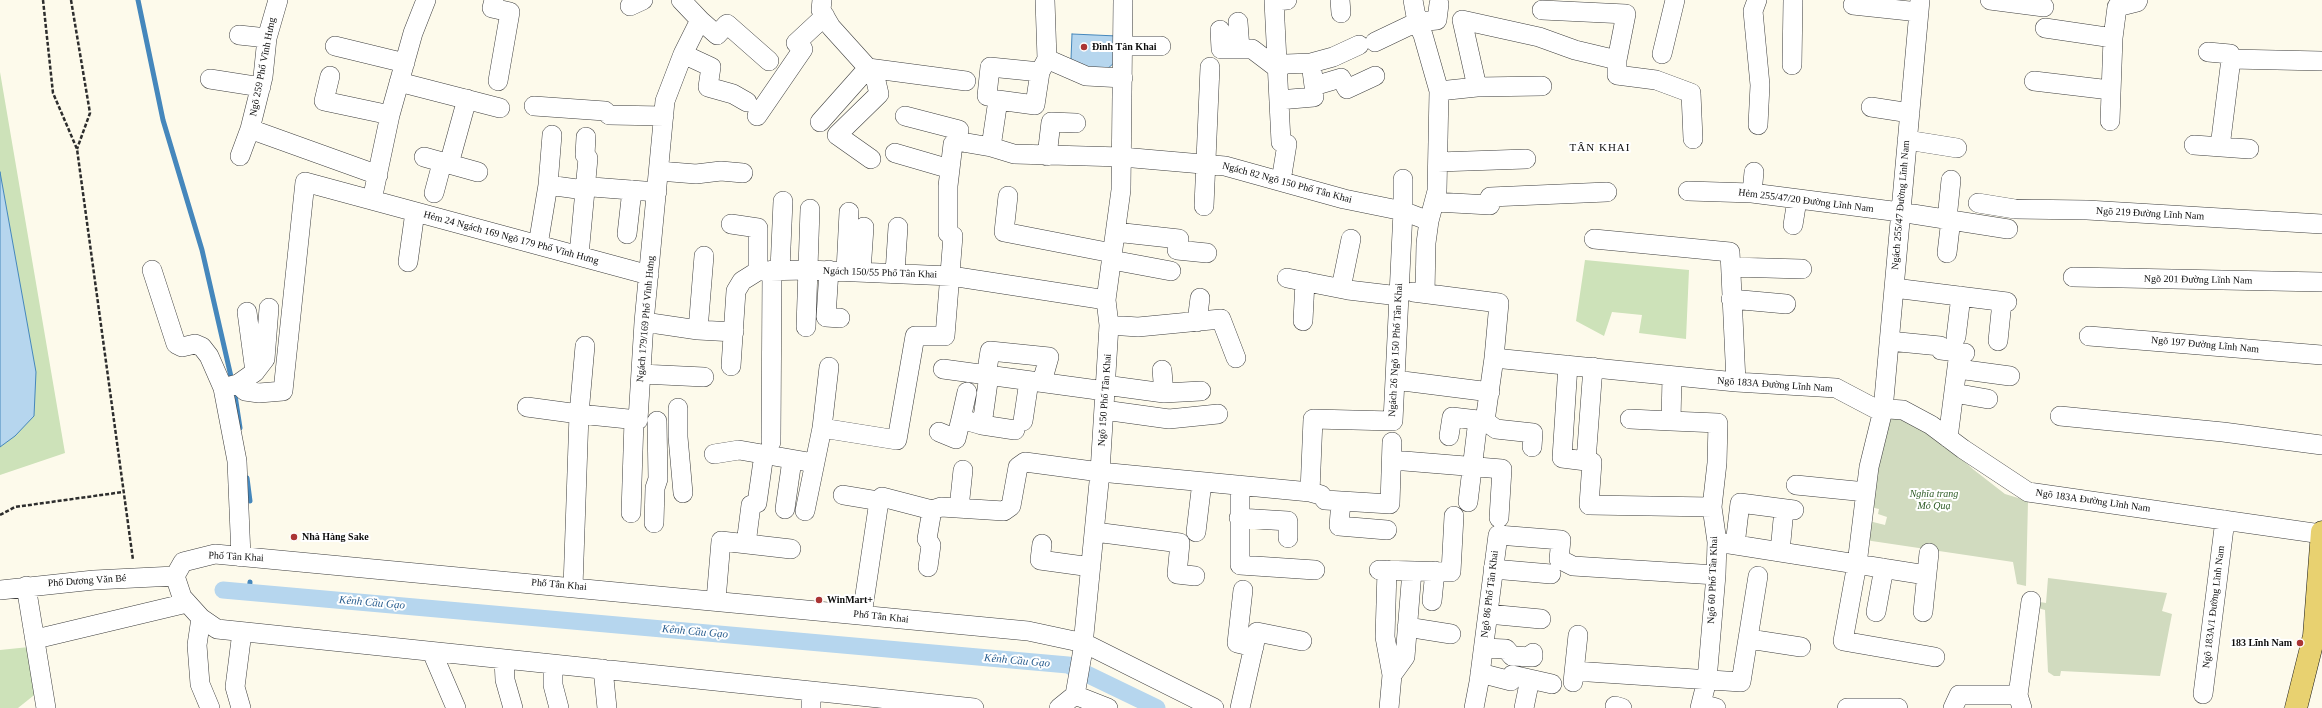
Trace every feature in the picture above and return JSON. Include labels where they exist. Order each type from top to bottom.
[{"type":"main road","points":[[2296,708],[2318,637],[2322,533]]},
{"type":"street","name":"Ngõ 259 Phố Vĩnh Hưng","points":[[240,156],[250,128],[261,87],[267,38],[278,0]]},
{"type":"street","points":[[372,200],[390,115],[413,33],[426,0]]},
{"type":"street","points":[[494,0],[492,8],[510,12],[498,81]]},
{"type":"street","points":[[681,0],[717,35],[727,24],[769,61]]},
{"type":"street","points":[[991,147],[998,100],[1035,105],[1044,65],[1045,0]]},
{"type":"street","name":"Ngõ 150 Phố Tân Khai","points":[[1083,649],[1100,472],[1109,325],[1106,300],[1121,190],[1123,0]]},
{"type":"street","points":[[1281,181],[1286,144],[1281,142],[1274,1],[1287,0]]},
{"type":"street","points":[[1414,0],[1417,22],[1423,35],[1439,91],[1438,162],[1435,202],[1429,221],[1425,294]]},
{"type":"street","points":[[1662,54],[1675,0]]},
{"type":"street","points":[[1757,0],[1753,11],[1760,85],[1758,125]]},
{"type":"street","points":[[1792,65],[1793,0]]},
{"type":"street","points":[[2110,121],[2112,38],[2116,7],[2137,2],[2138,0]]},
{"type":"street","points":[[1277,68],[1286,64],[1311,63],[1333,57],[1417,22],[1437,20],[1439,4]]},
{"type":"street","points":[[1985,4],[2044,7]]},
{"type":"street","points":[[1539,37],[1543,5],[1626,14],[1617,60],[1617,75],[1656,80],[1691,93],[1693,138]]},
{"type":"street","points":[[1854,5],[1919,6]]},
{"type":"street","name":"Ngách 255/47 Đường Lĩnh Nam","points":[[1919,6],[1883,410],[1869,468],[1857,564],[1843,641],[1935,657]]},
{"type":"street","points":[[824,8],[831,27],[868,68],[876,81],[879,94],[836,135],[871,159]]},
{"type":"street","points":[[683,54],[711,67],[708,87],[733,94],[752,109],[803,49],[796,43],[824,8]]},
{"type":"street","name":"Ngách 179/169 Phố Vĩnh Hưng","points":[[631,513],[636,420],[641,374],[644,322],[665,101],[683,54],[700,20]]},
{"type":"street","points":[[1478,87],[1462,20],[1539,37],[1575,50],[1617,60]]},
{"type":"street","points":[[1238,22],[1240,49]]},
{"type":"street","points":[[2045,28],[2112,38]]},
{"type":"street","points":[[1220,30],[1221,49],[1252,49],[1277,68]]},
{"type":"street","points":[[239,35],[267,38]]},
{"type":"street","points":[[335,46],[405,63]]},
{"type":"street","points":[[1123,46],[1161,46]]},
{"type":"street","points":[[2208,52],[2230,54],[2232,59],[2220,147]]},
{"type":"street","points":[[2232,59],[2322,61]]},
{"type":"street","points":[[1311,63],[1314,86],[1341,78],[1348,89],[1376,76]]},
{"type":"street","points":[[987,96],[990,66],[1044,65],[1086,76],[1123,78]]},
{"type":"street","points":[[1204,206],[1204,164],[1210,67]]},
{"type":"street","points":[[868,68],[966,81]]},
{"type":"street","points":[[820,122],[868,68]]},
{"type":"street","points":[[330,76],[324,101],[390,115]]},
{"type":"street","points":[[210,79],[261,87]]},
{"type":"street","points":[[2034,81],[2110,90]]},
{"type":"street","points":[[399,82],[500,108]]},
{"type":"street","points":[[1439,91],[1478,87],[1542,86]]},
{"type":"street","points":[[1279,100],[1314,97]]},
{"type":"street","points":[[434,193],[446,164],[467,99]]},
{"type":"street","points":[[534,106],[605,111],[608,115],[664,116]]},
{"type":"street","points":[[1871,107],[1910,113]]},
{"type":"street","points":[[822,428],[897,440],[915,336],[945,340],[953,236],[948,233],[950,169],[953,144],[956,141],[959,130],[905,116]]},
{"type":"street","points":[[1047,156],[1051,122],[1076,123]]},
{"type":"street","points":[[250,128],[378,175]]},
{"type":"street","points":[[538,245],[548,185],[552,135]]},
{"type":"street","points":[[580,255],[588,158],[585,155],[586,137]]},
{"type":"street","points":[[1907,140],[1957,148]]},
{"type":"street","name":"Ngách 82 Ngõ 150 Phố Tân Khai","points":[[956,141],[991,147],[1014,154],[1122,158],[1225,166],[1344,199],[1403,211],[1429,221]]},
{"type":"street","points":[[2194,145],[2249,149]]},
{"type":"street","points":[[895,153],[950,169]]},
{"type":"street","points":[[424,157],[478,172]]},
{"type":"street","points":[[1438,162],[1526,160]]},
{"type":"street","points":[[659,171],[696,174],[721,171],[743,173]]},
{"type":"street","points":[[1752,193],[1754,172]]},
{"type":"street","name":"Ngách 26 Ngõ 150 Phố Tân Khai","points":[[1310,492],[1313,419],[1393,421],[1400,293],[1403,211],[1402,179]]},
{"type":"street","points":[[1947,253],[1951,180]]},
{"type":"street","name":"Hẻm 24 Ngách 169 Ngõ 179 Phố Vĩnh Hưng","points":[[231,386],[246,391],[259,393],[283,391],[305,182],[580,255],[649,275]]},
{"type":"street","points":[[548,185],[657,192]]},
{"type":"street","points":[[627,234],[632,190]]},
{"type":"street","name":"Hẻm 255/47/20 Đường Lĩnh Nam","points":[[1688,191],[1752,193],[1797,200],[1900,212],[2008,229]]},
{"type":"street","points":[[1435,202],[1490,205],[1490,197],[1607,192]]},
{"type":"street","points":[[1008,196],[1004,232],[1171,271]]},
{"type":"street","points":[[1793,225],[1797,200]]},
{"type":"street","points":[[746,544],[751,505],[757,503],[767,448],[770,270],[783,201]]},
{"type":"street","name":"Ngõ 219 Đường Lĩnh Nam","points":[[1978,203],[2015,209],[2087,210],[2322,224]]},
{"type":"street","points":[[806,327],[810,209]]},
{"type":"street","points":[[408,262],[415,212]]},
{"type":"street","points":[[846,271],[849,212]]},
{"type":"street","points":[[732,224],[758,228],[770,270]]},
{"type":"street","points":[[840,318],[826,317],[864,227]]},
{"type":"street","points":[[895,273],[898,227]]},
{"type":"street","points":[[1115,232],[1179,239],[1178,250],[1207,253]]},
{"type":"street","points":[[1341,288],[1351,239]]},
{"type":"street","points":[[1594,239],[1730,260],[1802,269]]},
{"type":"street","points":[[698,330],[704,256]]},
{"type":"street","points":[[1730,260],[1736,382]]},
{"type":"street","points":[[152,270],[176,344],[182,347],[195,344],[202,347],[231,386],[238,461],[241,557]]},
{"type":"street","points":[[731,366],[738,287],[748,276],[770,270]]},
{"type":"street","name":"Ngách 150/55 Phố Tân Khai","points":[[770,270],[846,271],[951,276],[1106,300]]},
{"type":"street","name":"Ngõ 201 Đường Lĩnh Nam","points":[[2073,277],[2322,282]]},
{"type":"street","points":[[1302,321],[1296,280],[1341,288],[1425,294],[1499,302],[1490,392],[1481,421],[1468,502]]},
{"type":"street","points":[[1894,288],[2005,302],[1998,341]]},
{"type":"street","points":[[1948,438],[1960,352],[1960,296]]},
{"type":"street","points":[[1197,322],[1200,298]]},
{"type":"street","points":[[1732,299],[1786,304]]},
{"type":"street","points":[[231,386],[255,372],[265,359],[269,308]]},
{"type":"street","points":[[246,312],[255,372]]},
{"type":"street","points":[[1109,325],[1138,327],[1222,319],[1236,358]]},
{"type":"street","points":[[644,322],[698,330],[734,332]]},
{"type":"street","name":"Ngõ 197 Đường Lĩnh Nam","points":[[2089,336],[2322,355]]},
{"type":"street","points":[[1890,341],[1940,346],[1941,350],[1960,352],[2010,376]]},
{"type":"street","points":[[573,587],[579,414],[585,346]]},
{"type":"street","points":[[961,419],[982,425],[1019,425],[1036,381],[1049,357],[990,351],[982,425]]},
{"type":"street","name":"Ngõ 183A Đường Lĩnh Nam","points":[[1494,358],[1568,364],[1736,382],[1836,388],[1874,408],[1883,410],[1903,410],[1931,425],[2028,492],[2322,533]]},
{"type":"street","points":[[1568,364],[1562,458],[1592,462],[1589,505],[1712,507]]},
{"type":"street","points":[[805,511],[822,428],[829,367]]},
{"type":"street","points":[[1586,461],[1593,367]]},
{"type":"street","points":[[943,369],[989,370],[1036,381],[1105,388],[1164,393],[1201,391]]},
{"type":"street","points":[[1162,370],[1164,393]]},
{"type":"street","points":[[641,374],[704,377]]},
{"type":"street","points":[[1630,419],[1671,421],[1672,376]]},
{"type":"street","points":[[1395,380],[1490,392]]},
{"type":"street","points":[[939,432],[956,439],[967,392]]},
{"type":"street","points":[[1954,393],[1988,399]]},
{"type":"street","points":[[527,407],[636,420],[657,421],[678,415],[684,493]]},
{"type":"street","points":[[1104,410],[1169,419],[1218,414]]},
{"type":"street","points":[[2060,416],[2223,432],[2322,445]]},
{"type":"street","points":[[1449,436],[1452,417],[1481,421],[1496,429],[1533,433],[1532,447]]},
{"type":"street","points":[[654,523],[655,488],[658,479],[657,421]]},
{"type":"street","name":"Ngõ 60 Phố Tân Khai","points":[[1671,421],[1718,423],[1717,463],[1712,507],[1726,544],[1716,575],[1706,707]]},
{"type":"street","points":[[714,454],[767,448],[792,460],[814,463]]},
{"type":"street","points":[[862,615],[879,501],[885,496],[932,510],[941,507],[1008,510],[1018,467],[1025,462],[1100,472],[1310,492],[1321,495],[1324,500],[1390,504],[1392,451],[1473,467],[1502,469],[1499,518]]},
{"type":"street","points":[[785,509],[792,460]]},
{"type":"street","points":[[959,508],[963,470]]},
{"type":"street","points":[[1196,532],[1202,482]]},
{"type":"street","points":[[1240,485],[1240,565],[1315,570]]},
{"type":"street","points":[[1796,485],[1866,492]]},
{"type":"street","points":[[843,495],[879,501]]},
{"type":"street","points":[[1341,501],[1339,526],[1388,530]]},
{"type":"street","points":[[1780,552],[1789,509],[1740,504],[1726,544],[1926,575]]},
{"type":"street","points":[[928,567],[931,545],[927,539],[932,510]]},
{"type":"street","points":[[1389,708],[1392,674],[1385,637],[1383,570],[1451,572],[1454,516]]},
{"type":"street","points":[[1239,518],[1288,521],[1288,538]]},
{"type":"street","name":"Ngõ 183A/1 Đường Lĩnh Nam","points":[[2203,694],[2225,520]]},
{"type":"street","points":[[1095,532],[1180,543],[1177,574],[1195,576]]},
{"type":"street","name":"Ngõ 86 Phố Tân Khai","points":[[1474,708],[1484,648],[1498,535],[1561,540],[1560,559],[1573,566],[1716,575]]},
{"type":"street","points":[[716,600],[721,541],[791,549]]},
{"type":"street","points":[[1042,544],[1040,560],[1091,567]]},
{"type":"street","points":[[1922,612],[1929,553]]},
{"type":"street","name":"Phố Tân Khai","points":[[175,576],[183,562],[199,556],[215,554],[716,600],[1028,631],[1083,649],[1214,708]]},
{"type":"street","points":[[1876,612],[1884,568]]},
{"type":"street","points":[[1494,569],[1551,574]]},
{"type":"street","points":[[1392,674],[1405,657],[1412,571]]},
{"type":"street","points":[[1432,601],[1435,571]]},
{"type":"street","points":[[175,576],[182,597],[201,618],[217,629],[603,669],[811,699],[974,708]]},
{"type":"street","name":"Phố Dương Văn Bé","points":[[0,590],[26,586],[175,576]]},
{"type":"street","points":[[1578,635],[1574,676],[1741,682],[1758,576]]},
{"type":"street","points":[[26,586],[36,639],[42,696],[46,708]]},
{"type":"street","points":[[1243,590],[1237,643],[1254,646]]},
{"type":"street","points":[[1953,708],[1959,695],[2020,701],[2031,601]]},
{"type":"street","points":[[36,639],[188,603]]},
{"type":"street","points":[[1488,614],[1541,619]]},
{"type":"street","points":[[201,618],[197,645],[200,684],[210,708]]},
{"type":"street","points":[[1407,627],[1451,634]]},
{"type":"street","points":[[240,708],[235,687],[242,632]]},
{"type":"street","points":[[1240,708],[1257,632],[1302,641]]},
{"type":"street","points":[[1749,639],[1801,647]]},
{"type":"street","points":[[1484,648],[1506,649],[1512,656],[1533,657],[1533,653]]},
{"type":"street","points":[[1060,708],[1075,692],[1083,649]]},
{"type":"street","points":[[432,652],[456,708]]},
{"type":"street","points":[[504,659],[506,680],[513,708]]},
{"type":"street","points":[[552,664],[553,685],[559,708]]},
{"type":"street","points":[[603,669],[607,708]]},
{"type":"street","points":[[1480,673],[1511,680],[1512,675],[1552,684]]},
{"type":"street","points":[[1524,708],[1530,679]]},
{"type":"street","points":[[1075,692],[1108,708]]},
{"type":"street","points":[[1847,708],[1898,708]]},
{"type":"path","points":[[43,0],[53,93],[77,149],[136,578]]},
{"type":"path","points":[[71,0],[90,113],[77,149]]},
{"type":"path","points":[[0,515],[15,507],[123,492]]},
{"type":"green space","points":[[0,72],[65,453],[0,475]]},
{"type":"green space","points":[[1585,260],[1689,270],[1686,339],[1639,333],[1642,315],[1612,312],[1604,336],[1576,321]]},
{"type":"green space","name":"Nghĩa trang Mỏ Quạ","points":[[1890,415],[1932,433],[1974,470],[2005,494],[2028,501],[2026,586],[2017,584],[2013,562],[1865,540],[1869,521],[1885,525],[1887,517],[1878,514],[1879,509],[1870,507]]},
{"type":"green space","points":[[2048,578],[2167,593],[2162,611],[2172,614],[2160,676],[2061,671],[2060,676],[2054,676],[2048,672],[2045,610],[2034,607],[2034,601],[2046,603]]},
{"type":"green space","points":[[29,647],[38,692],[18,708],[0,708],[0,650]]},
{"type":"water","points":[[1072,34],[1117,36],[1115,62],[1105,71],[1083,68],[1071,59]]},
{"type":"water","points":[[0,172],[36,372],[34,416],[15,436],[0,447]]},
{"type":"waterway","points":[[138,0],[163,120],[202,250],[232,381]]},
{"type":"waterway","points":[[234,389],[240,428]]},
{"type":"waterway","points":[[247,478],[250,501]]},
{"type":"waterway","points":[[249,593],[250,582]]},
{"type":"waterway","name":"Kênh Cầu Gạo","points":[[223,590],[1068,665],[1157,708]]},
{"type":"place","name":"Đình Tân Khai","points":[[1084,47]]},
{"type":"place","name":"Nhà Hàng Sake","points":[[294,537]]},
{"type":"place","name":"WinMart+","points":[[819,600]]},
{"type":"place","name":"183 Lĩnh Nam","points":[[2300,643]]},
{"type":"district","name":"TÂN KHAI","points":[[1600,148]]}]
